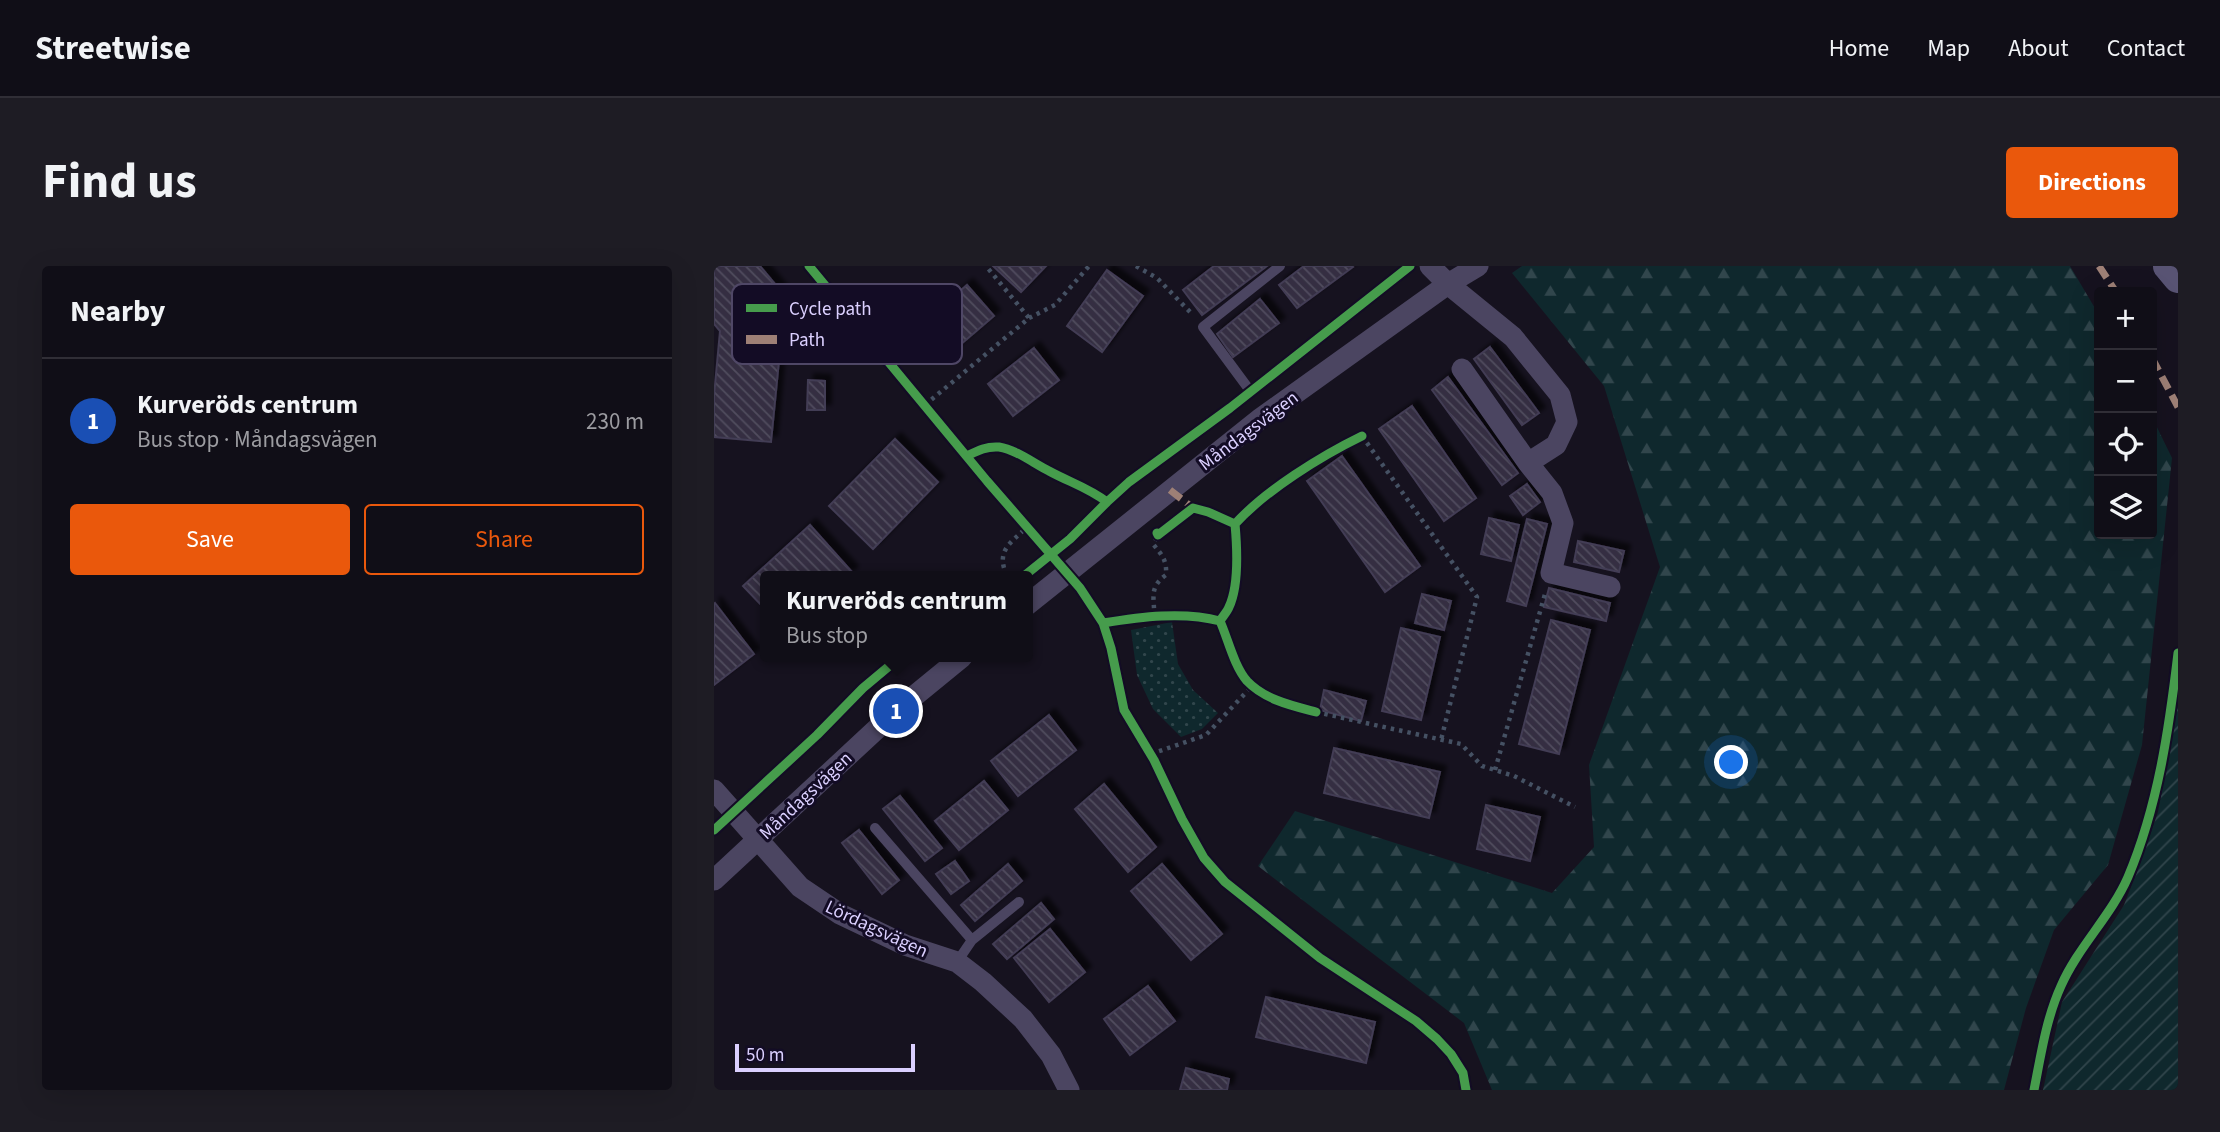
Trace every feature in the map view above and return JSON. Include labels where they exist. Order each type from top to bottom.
[{"type":"main road","points":[[2168,266],[2178,278]]},
{"type":"street","points":[[1430,266],[1513,337],[1560,395],[1567,422],[1562,433],[1556,445],[1528,463]]},
{"type":"street","name":"Måndagsvägen","points":[[1033,600],[1261,418],[1448,284],[1478,266]]},
{"type":"street","points":[[1462,369],[1552,493],[1563,523],[1552,573],[1610,587]]},
{"type":"street","name":"Måndagsvägen","points":[[714,880],[896,711],[956,662]]},
{"type":"street","name":"Lördagsvägen","points":[[714,790],[800,887],[840,914],[905,945],[957,962],[983,982],[1023,1019],[1051,1055],[1069,1090]]},
{"type":"lane","points":[[1251,391],[1203,327],[1280,266]]},
{"type":"lane","points":[[875,828],[972,940]]},
{"type":"lane","points":[[957,962],[972,940],[1019,902]]},
{"type":"path","points":[[986,266],[1029,318]]},
{"type":"path","points":[[925,405],[1029,318],[1055,305],[1089,266]]},
{"type":"path","points":[[1136,266],[1157,278],[1203,327]]},
{"type":"path","points":[[1362,436],[1477,597],[1441,740]]},
{"type":"path","points":[[1004,571],[1002,566],[1004,549],[1028,526]]},
{"type":"path","points":[[1154,617],[1152,595],[1155,583],[1166,575],[1167,565],[1153,544],[1158,535]]},
{"type":"path","points":[[1495,770],[1552,573]]},
{"type":"path","points":[[1151,754],[1206,735],[1253,685]]},
{"type":"path","points":[[1316,712],[1461,744],[1482,766],[1514,776],[1575,807]]},
{"type":"green space","points":[[1522,266],[2070,266],[2094,307],[2094,539],[2157,539],[2157,427],[2172,458],[2142,745],[2108,865],[2054,930],[2026,1008],[2004,1090],[1492,1090],[1464,1023],[1258,866],[1295,811],[1552,893],[1594,847],[1589,765],[1660,567],[1604,386],[1512,273]]},
{"type":"green space","points":[[1172,622],[1178,664],[1193,690],[1218,713],[1202,729],[1181,737],[1153,709],[1137,675],[1131,630]]},
{"type":"green space","points":[[2178,705],[2178,1090],[2043,1090],[2062,1002],[2124,905],[2140,864],[2158,812]]},
{"type":"building","points":[[714,266],[760,266],[775,284],[732,284],[732,364],[779,364],[771,442],[714,437],[714,396],[720,331],[714,324]]},
{"type":"building","points":[[993,266],[1046,266],[1021,292]]},
{"type":"building","points":[[1214,266],[1267,266],[1202,315],[1183,290]]},
{"type":"building","points":[[1304,266],[1353,267],[1297,308],[1279,285]]},
{"type":"building","points":[[1107,270],[1143,296],[1102,352],[1067,326]]},
{"type":"building","points":[[967,285],[994,316],[962,343],[962,289]]},
{"type":"building","points":[[1260,299],[1279,323],[1233,357],[1217,334]]},
{"type":"building","points":[[1490,347],[1539,413],[1522,425],[1474,359]]},
{"type":"building","points":[[1034,348],[1059,380],[1013,416],[988,384]]},
{"type":"building","points":[[1448,377],[1518,473],[1502,485],[1432,390]]},
{"type":"building","points":[[808,380],[825,381],[825,410],[807,410]]},
{"type":"building","points":[[1412,406],[1476,498],[1444,521],[1379,429]]},
{"type":"building","points":[[895,439],[938,482],[873,549],[829,506]]},
{"type":"building","points":[[1342,456],[1420,566],[1385,592],[1307,481]]},
{"type":"building","points":[[1527,484],[1540,502],[1523,515],[1510,496]]},
{"type":"building","points":[[1489,518],[1519,525],[1511,561],[1481,554]]},
{"type":"building","points":[[1527,519],[1547,524],[1526,606],[1507,601]]},
{"type":"building","points":[[810,525],[851,571],[760,571],[760,604],[743,586]]},
{"type":"building","points":[[1578,541],[1624,551],[1619,572],[1574,562]]},
{"type":"building","points":[[1549,588],[1610,603],[1606,621],[1544,607]]},
{"type":"building","points":[[1422,594],[1451,601],[1444,630],[1415,623]]},
{"type":"building","points":[[714,604],[754,654],[714,685]]},
{"type":"building","points":[[1551,620],[1590,630],[1559,754],[1519,744]]},
{"type":"building","points":[[1401,628],[1440,637],[1421,720],[1382,711]]},
{"type":"building","points":[[1324,690],[1366,701],[1361,721],[1320,710]]},
{"type":"building","points":[[1049,715],[1076,750],[1018,796],[991,761]]},
{"type":"building","points":[[1334,748],[1440,772],[1429,818],[1324,793]]},
{"type":"building","points":[[984,781],[1008,810],[959,850],[935,821]]},
{"type":"building","points":[[1104,784],[1156,847],[1128,872],[1075,809]]},
{"type":"building","points":[[900,796],[942,848],[925,861],[883,809]]},
{"type":"building","points":[[1486,805],[1540,817],[1530,861],[1477,849]]},
{"type":"building","points":[[859,830],[899,880],[882,894],[842,843]]},
{"type":"building","points":[[955,861],[969,881],[951,894],[936,874]]},
{"type":"building","points":[[1008,864],[1022,881],[975,921],[961,905]]},
{"type":"building","points":[[1162,864],[1222,934],[1191,960],[1131,891]]},
{"type":"building","points":[[1041,903],[1054,919],[1007,959],[993,944]]},
{"type":"building","points":[[1050,929],[1085,972],[1049,1002],[1014,958]]},
{"type":"building","points":[[1148,986],[1175,1021],[1130,1055],[1104,1019]]},
{"type":"building","points":[[1266,997],[1375,1022],[1366,1063],[1256,1037]]},
{"type":"building","points":[[1186,1068],[1229,1079],[1227,1090],[1180,1090]]},
{"type":"marked path","points":[[2099,266],[2113,287]]},
{"type":"marked path","points":[[2157,367],[2178,407]]},
{"type":"marked path","points":[[1170,490],[1193,508]]},
{"type":"cycle path","points":[[809,266],[824,284]]},
{"type":"cycle path","points":[[967,456],[990,447],[1006,449],[1107,502],[1129,482],[1230,408],[1410,266]]},
{"type":"cycle path","points":[[890,364],[1080,588],[1103,623],[1124,710],[1154,760],[1204,858],[1225,882],[1320,958],[1416,1021],[1437,1039],[1463,1073],[1466,1090]]},
{"type":"cycle path","points":[[1235,524],[1262,499],[1295,475],[1362,436]]},
{"type":"cycle path","points":[[1030,571],[1070,539],[1107,502]]},
{"type":"cycle path","points":[[1157,533],[1158,535],[1193,508],[1235,524],[1236,577],[1229,607],[1220,621]]},
{"type":"cycle path","points":[[1103,623],[1176,616],[1220,621],[1242,675],[1254,688],[1289,705],[1316,712]]},
{"type":"cycle path","points":[[2034,1090],[2048,1024],[2061,986],[2076,958],[2121,891],[2147,823],[2161,767],[2178,653]]},
{"type":"cycle path","points":[[714,830],[817,735],[863,688],[894,662]]},
{"type":"place","name":"Kurveröds centrum","points":[[896,711]]}]
